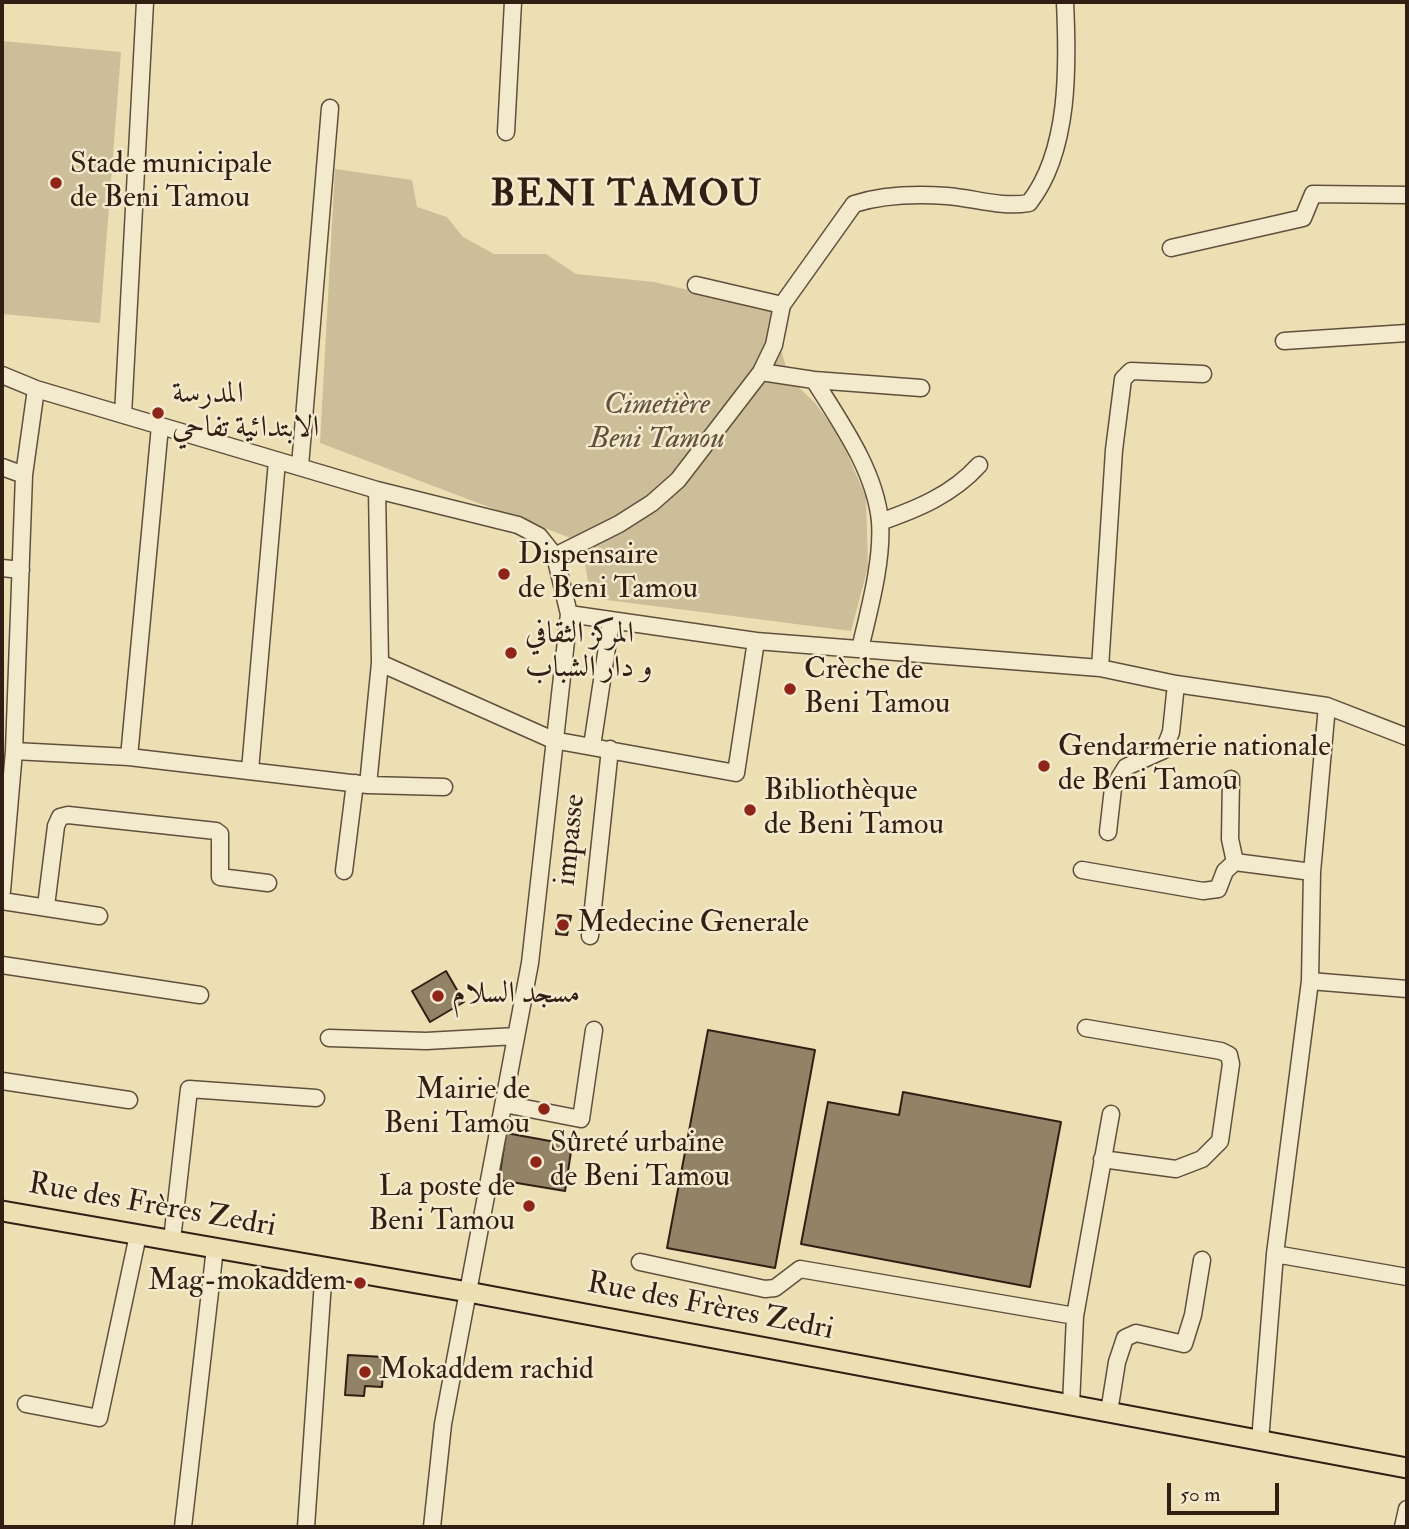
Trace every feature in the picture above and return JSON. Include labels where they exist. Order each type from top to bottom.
[{"type":"main road","name":"Rue des Frères Zedri","points":[[2,1211],[468,1292],[1407,1468]]},
{"type":"street","points":[[123,415],[145,2]]},
{"type":"street","points":[[506,132],[513,2]]},
{"type":"street","points":[[555,556],[618,524],[652,503],[678,480],[761,372],[775,345],[782,306],[854,204],[871,198],[946,196],[1015,206],[1029,203],[1040,189],[1050,163],[1065,104],[1065,2]]},
{"type":"street","points":[[300,466],[330,108]]},
{"type":"street","points":[[1171,248],[1303,218],[1313,194],[1407,195]]},
{"type":"street","points":[[696,285],[782,306]]},
{"type":"street","points":[[1284,341],[1407,333]]},
{"type":"street","points":[[1100,668],[1114,450],[1123,379],[1131,371],[1203,374]]},
{"type":"street","points":[[761,372],[814,380],[921,388]]},
{"type":"street","points":[[2,375],[36,389],[377,491],[518,525],[538,536],[555,556],[569,614],[530,962],[443,1424],[432,1527]]},
{"type":"street","points":[[814,380],[845,430],[871,484],[880,522],[874,586],[860,649]]},
{"type":"street","points":[[2,891],[6,796],[14,751],[24,475],[36,389]]},
{"type":"street","points":[[129,757],[160,426]]},
{"type":"street","points":[[250,770],[277,461]]},
{"type":"street","points":[[880,522],[936,499],[963,483],[979,465]]},
{"type":"street","points":[[2,467],[24,475]]},
{"type":"street","points":[[344,871],[380,663],[377,491]]},
{"type":"street","points":[[2,568],[22,570]]},
{"type":"street","points":[[569,614],[756,641],[1100,668],[1176,684],[1327,706],[1407,737]]},
{"type":"street","points":[[593,746],[611,621]]},
{"type":"street","points":[[380,663],[553,740],[736,773],[756,641]]},
{"type":"street","points":[[1108,832],[1113,788],[1126,767],[1164,750],[1171,732],[1176,684]]},
{"type":"street","points":[[1260,1441],[1275,1254],[1310,981],[1312,872],[1327,706]]},
{"type":"street","name":"impasse","points":[[590,936],[610,749]]},
{"type":"street","points":[[14,751],[129,757],[361,784],[444,787]]},
{"type":"street","points":[[1231,779],[1230,839],[1235,862]]},
{"type":"street","points":[[46,906],[56,826],[60,817],[68,815],[216,831],[220,834],[220,877],[268,883]]},
{"type":"street","points":[[1082,870],[1203,891],[1218,889],[1225,871],[1235,862],[1312,872]]},
{"type":"street","points":[[2,901],[99,916]]},
{"type":"street","points":[[2,965],[200,995]]},
{"type":"street","points":[[1310,981],[1407,989]]},
{"type":"street","points":[[1086,1028],[1221,1051],[1229,1055],[1231,1064],[1220,1141],[1202,1159],[1177,1169],[1102,1159]]},
{"type":"street","points":[[504,1104],[581,1119],[594,1030]]},
{"type":"street","points":[[329,1038],[426,1041],[516,1035]]},
{"type":"street","points":[[2,1081],[129,1100]]},
{"type":"street","points":[[172,1240],[189,1089],[316,1098]]},
{"type":"street","points":[[1071,1405],[1075,1316],[1111,1114]]},
{"type":"street","points":[[26,1404],[99,1418],[138,1235]]},
{"type":"street","points":[[183,1527],[215,1248]]},
{"type":"street","points":[[1275,1254],[1407,1277]]},
{"type":"street","points":[[1109,1412],[1117,1362],[1125,1338],[1136,1333],[1184,1345],[1194,1315],[1202,1260]]},
{"type":"street","points":[[640,1262],[765,1289],[775,1288],[800,1269],[1075,1316]]},
{"type":"street","points":[[306,1527],[324,1267]]},
{"type":"street","points":[[1403,1527],[1407,1509]]},
{"type":"green space","name":"Stade municipale de Beni Tamou","points":[[2,41],[121,52],[100,323],[2,314]]},
{"type":"green space","name":"Cimetière Beni Tamou","points":[[335,169],[412,180],[417,207],[447,217],[463,237],[494,254],[546,254],[576,274],[654,282],[770,309],[789,378],[815,403],[839,435],[866,497],[868,567],[851,631],[591,598],[581,542],[320,443]]},
{"type":"building","name":"Medecine Generale","points":[[558,915],[571,916],[567,935],[556,934]]},
{"type":"building","name":"مسجد السلام","points":[[446,971],[464,1002],[430,1022],[412,991]]},
{"type":"building","points":[[708,1030],[815,1050],[775,1268],[667,1248]]},
{"type":"building","points":[[903,1092],[1061,1122],[1030,1287],[801,1244],[828,1102],[899,1115]]},
{"type":"building","name":"Sûreté urbaine de Beni Tamou","points":[[506,1133],[572,1145],[565,1191],[499,1180]]},
{"type":"building","name":"Mokaddem rachid","points":[[348,1355],[384,1357],[382,1387],[365,1386],[364,1396],[345,1395]]},
{"type":"place","name":"Stade municipale de Beni Tamou","points":[[56,183]]},
{"type":"place","name":"المدرسة الابتدائية تفاحي","points":[[158,413]]},
{"type":"place","name":"Dispensaire de Beni Tamou","points":[[504,574]]},
{"type":"place","name":"المركز الثقافي و دار الشباب","points":[[511,653]]},
{"type":"place","name":"Crèche de Beni Tamou","points":[[790,689]]},
{"type":"place","name":"Gendarmerie nationale de Beni Tamou","points":[[1044,766]]},
{"type":"place","name":"Bibliothèque de Beni Tamou","points":[[750,810]]},
{"type":"place","name":"Medecine Generale","points":[[563,925]]},
{"type":"place","name":"مسجد السلام","points":[[438,996]]},
{"type":"place","name":"Mairie de Beni Tamou","points":[[544,1109]]},
{"type":"place","name":"Sûreté urbaine de Beni Tamou","points":[[536,1162]]},
{"type":"place","name":"La poste de Beni Tamou","points":[[529,1206]]},
{"type":"place","name":"Mag-mokaddem","points":[[360,1283]]},
{"type":"place","name":"Mokaddem rachid","points":[[365,1372]]},
{"type":"district","name":"BENI TAMOU","points":[[627,197]]}]
